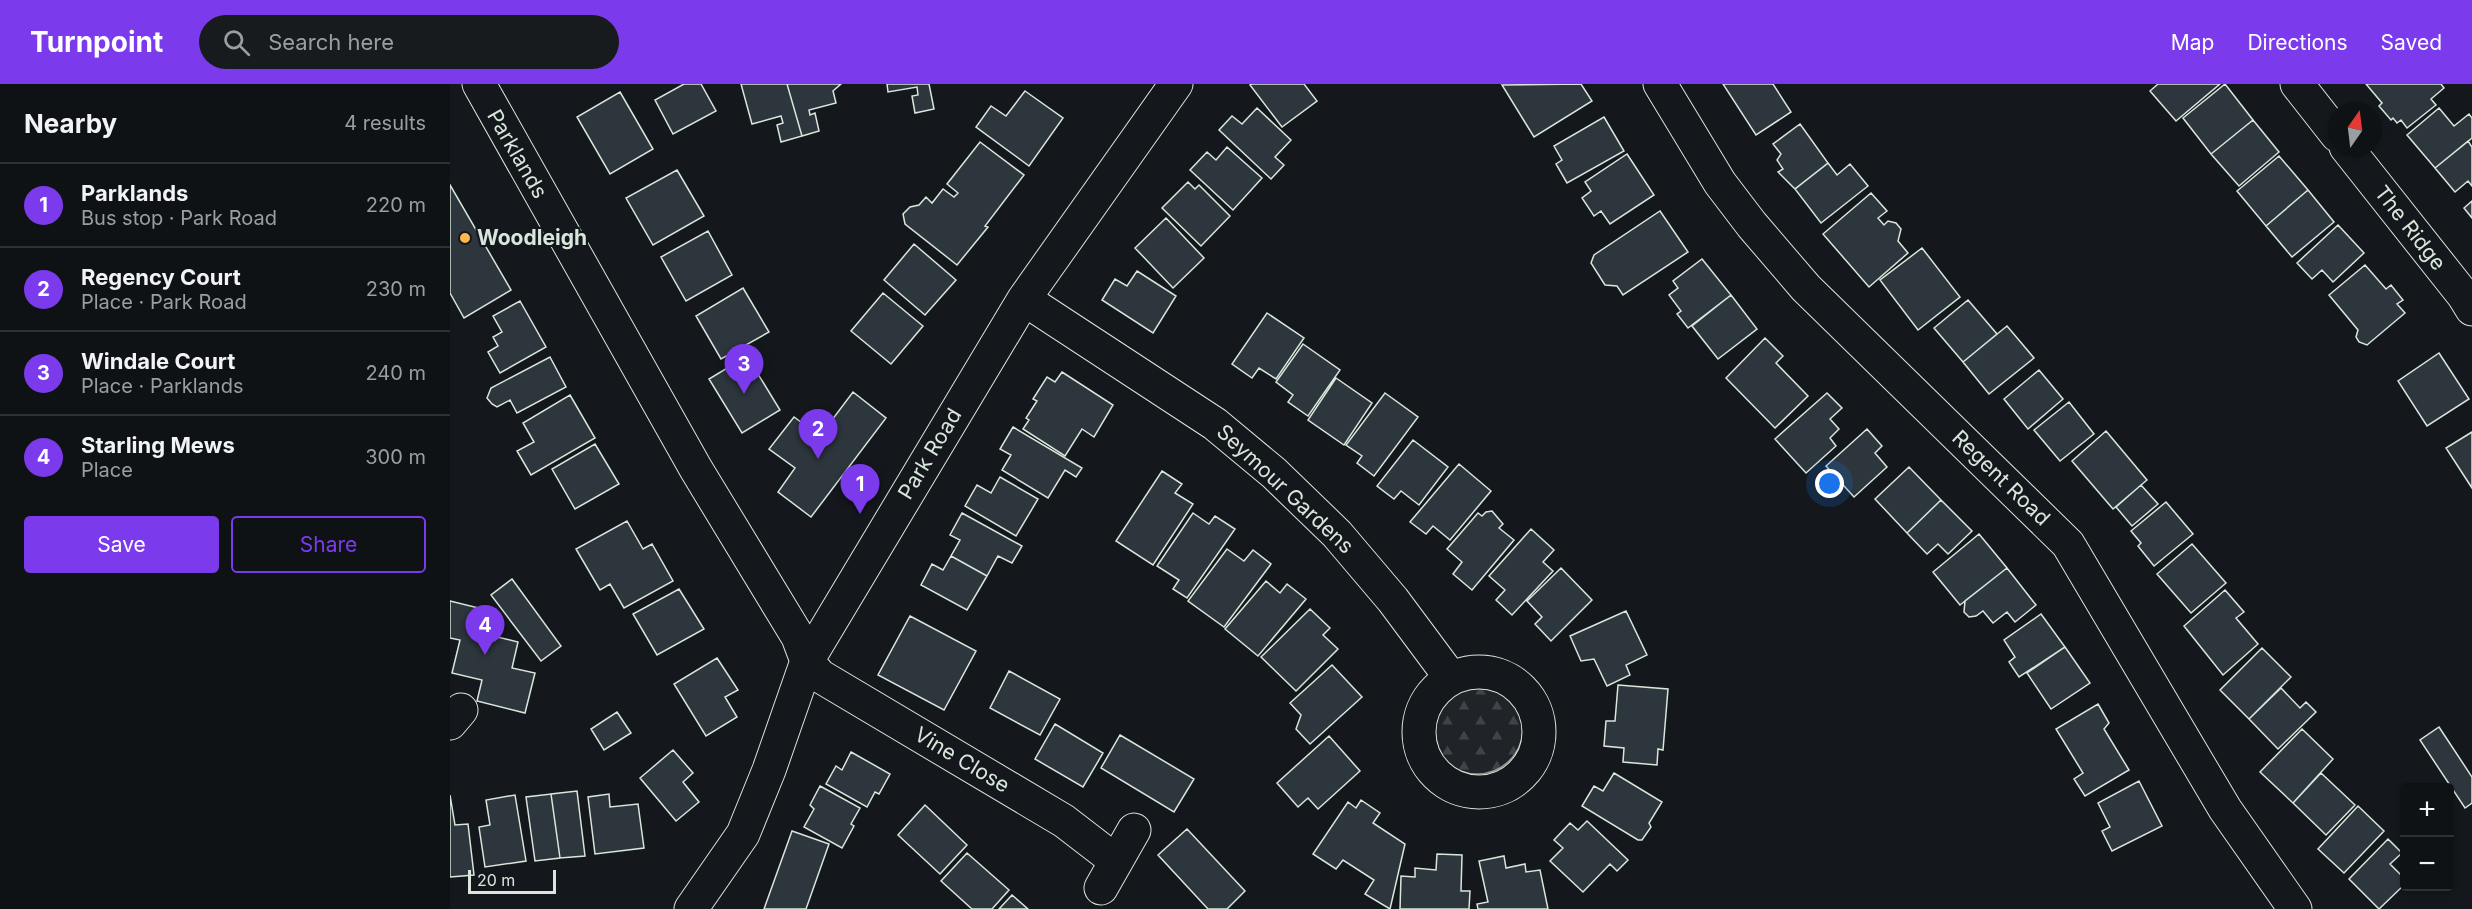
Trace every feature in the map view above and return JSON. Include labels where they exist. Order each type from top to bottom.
[{"type":"street","name":"Parklands","points":[[479,84],[696,469],[798,637],[807,661]]},
{"type":"street","name":"Park Road","points":[[691,909],[743,834],[769,770],[807,661],[1024,299],[1176,84]]},
{"type":"street","name":"Regent Road","points":[[1660,84],[1720,183],[1752,225],[1806,288],[2068,544],[2225,809],[2295,909]]},
{"type":"street","points":[[2297,84],[2328,124]]},
{"type":"street","name":"The Ridge","points":[[2353,156],[2472,309]]},
{"type":"street","name":"Seymour Gardens","points":[[1024,299],[1215,424],[1274,474],[1337,534],[1393,600],[1451,678]]},
{"type":"street","name":"Vine Close","points":[[807,661],[820,676],[1064,821],[1109,874],[1134,830]]},
{"type":"green space","points":[[1477,682],[1495,685],[1510,695],[1520,710],[1523,728],[1520,746],[1510,761],[1495,771],[1477,774],[1459,771],[1444,761],[1434,746],[1431,728],[1434,710],[1444,695],[1459,685]]},
{"type":"building","points":[[684,84],[701,84],[716,111],[673,134],[655,100]]},
{"type":"building","points":[[741,84],[787,84],[802,136],[781,142],[777,125],[783,123],[781,116],[752,124]]},
{"type":"building","points":[[787,84],[841,84],[833,91],[836,103],[809,110],[810,115],[815,113],[819,131],[802,136]]},
{"type":"building","points":[[887,84],[929,84],[934,109],[915,113],[912,96],[918,95],[917,87],[888,92]]},
{"type":"building","points":[[1304,84],[1317,101],[1282,127],[1250,85]]},
{"type":"building","points":[[1581,84],[1592,101],[1534,137],[1502,85]]},
{"type":"building","points":[[1723,84],[1773,84],[1791,112],[1756,135]]},
{"type":"building","points":[[2158,84],[2220,84],[2176,121],[2150,91]]},
{"type":"building","points":[[2225,84],[2253,120],[2211,154],[2183,118]]},
{"type":"building","points":[[2366,84],[2441,84],[2444,88],[2431,99],[2436,105],[2407,128],[2401,120],[2397,123],[2393,118],[2391,120],[2382,110],[2381,102]]},
{"type":"building","points":[[1025,91],[1063,118],[1029,166],[976,127],[991,106],[1006,116]]},
{"type":"building","points":[[620,92],[653,149],[610,174],[577,117]]},
{"type":"building","points":[[1257,108],[1291,140],[1275,157],[1284,165],[1271,179],[1219,130],[1232,116],[1242,124]]},
{"type":"building","points":[[2439,108],[2454,126],[2469,114],[2472,118],[2472,138],[2435,168],[2407,135]]},
{"type":"building","points":[[1604,117],[1624,151],[1567,183],[1556,164],[1562,160],[1554,146]]},
{"type":"building","points":[[2253,120],[2279,152],[2239,186],[2211,154]]},
{"type":"building","points":[[1800,124],[1828,163],[1795,189],[1778,172],[1783,169],[1777,160],[1781,154],[1773,144]]},
{"type":"building","points":[[2468,141],[2472,147],[2472,186],[2468,181],[2455,192],[2435,168]]},
{"type":"building","points":[[980,142],[1024,175],[985,226],[988,227],[957,265],[905,224],[903,214],[910,207],[919,205],[926,197],[932,203],[943,189],[954,197],[958,193],[947,184]]},
{"type":"building","points":[[1227,147],[1262,178],[1233,210],[1190,170],[1207,152],[1216,160]]},
{"type":"building","points":[[1627,154],[1654,195],[1610,224],[1601,211],[1594,216],[1582,198],[1591,191],[1585,182]]},
{"type":"building","points":[[2279,156],[2308,190],[2266,226],[2237,191]]},
{"type":"building","points":[[1828,163],[1837,175],[1850,164],[1868,186],[1821,223],[1795,189]]},
{"type":"building","points":[[677,170],[704,216],[653,245],[626,198]]},
{"type":"building","points":[[1188,182],[1195,189],[1199,185],[1230,216],[1201,246],[1162,208]]},
{"type":"building","name":"Woodleigh","points":[[450,185],[511,290],[464,318],[450,293]]},
{"type":"building","points":[[2308,190],[2334,222],[2292,257],[2266,226]]},
{"type":"building","points":[[1871,193],[1887,211],[1878,218],[1884,225],[1888,221],[1896,223],[1901,229],[1898,241],[1908,253],[1869,287],[1823,234]]},
{"type":"building","points":[[2472,201],[2472,218],[2464,208]]},
{"type":"building","points":[[1660,211],[1688,252],[1623,295],[1617,286],[1605,285],[1591,263],[1594,255]]},
{"type":"building","points":[[1166,218],[1204,258],[1173,288],[1135,248]]},
{"type":"building","points":[[2338,225],[2364,253],[2333,282],[2322,270],[2312,279],[2297,263]]},
{"type":"building","points":[[708,231],[732,275],[686,301],[661,257]]},
{"type":"building","points":[[914,244],[956,280],[925,315],[884,280]]},
{"type":"building","points":[[1922,248],[1960,297],[1918,330],[1880,280]]},
{"type":"building","points":[[1702,259],[1731,295],[1688,328],[1677,314],[1681,311],[1669,295],[1678,288],[1673,281]]},
{"type":"building","points":[[2365,265],[2386,289],[2391,285],[2403,300],[2397,304],[2405,313],[2367,345],[2359,342],[2356,337],[2358,330],[2329,295]]},
{"type":"building","points":[[1137,271],[1176,296],[1153,333],[1102,300],[1115,279],[1127,286]]},
{"type":"building","points":[[743,288],[769,332],[721,359],[696,316]]},
{"type":"building","points":[[883,293],[923,326],[891,364],[851,331]]},
{"type":"building","points":[[1731,295],[1757,329],[1718,359],[1692,326]]},
{"type":"building","points":[[1968,300],[1997,334],[1963,362],[1934,328]]},
{"type":"building","points":[[520,301],[546,347],[500,373],[488,352],[498,346],[493,337],[502,332],[493,316]]},
{"type":"building","points":[[1267,313],[1304,338],[1276,379],[1259,368],[1252,378],[1232,364]]},
{"type":"building","points":[[2007,326],[2034,358],[1989,394],[1963,362]]},
{"type":"building","points":[[1765,338],[1783,356],[1776,363],[1808,396],[1775,428],[1726,378]]},
{"type":"building","points":[[1303,344],[1340,370],[1308,416],[1288,402],[1293,395],[1276,382]]},
{"type":"building","points":[[2439,353],[2469,399],[2427,426],[2398,381]]},
{"type":"building","points":[[747,356],[780,410],[742,433],[709,379]]},
{"type":"building","points":[[550,357],[566,387],[517,413],[510,400],[497,407],[487,398],[491,388]]},
{"type":"building","points":[[2039,370],[2063,399],[2028,429],[2004,399]]},
{"type":"building","points":[[1062,372],[1113,405],[1094,437],[1082,429],[1065,456],[1023,429],[1029,420],[1026,418],[1037,401],[1033,399],[1047,377],[1055,382]]},
{"type":"building","points":[[1336,378],[1372,403],[1344,445],[1308,420]]},
{"type":"building","points":[[853,392],[886,418],[811,517],[778,492],[795,468],[769,449],[794,417],[820,436]]},
{"type":"building","points":[[1385,393],[1418,417],[1374,476],[1357,463],[1362,456],[1346,445]]},
{"type":"building","points":[[1827,393],[1842,408],[1830,419],[1839,429],[1830,438],[1836,446],[1806,473],[1775,439]]},
{"type":"building","points":[[570,395],[595,438],[531,475],[517,451],[534,442],[523,423]]},
{"type":"building","points":[[2069,402],[2094,434],[2060,461],[2034,430]]},
{"type":"building","points":[[1013,427],[1082,468],[1076,477],[1065,470],[1048,498],[1002,470],[1011,455],[1000,449]]},
{"type":"building","points":[[1867,429],[1882,446],[1875,453],[1887,467],[1854,497],[1826,466]]},
{"type":"building","points":[[2106,431],[2147,480],[2113,509],[2072,461]]},
{"type":"building","points":[[2472,432],[2472,488],[2446,448]]},
{"type":"building","points":[[1413,440],[1448,467],[1419,505],[1401,491],[1394,499],[1377,486]]},
{"type":"building","points":[[595,444],[619,484],[575,509],[552,469]]},
{"type":"building","points":[[1459,464],[1491,491],[1450,540],[1433,526],[1426,534],[1410,522]]},
{"type":"building","points":[[1909,467],[1941,500],[1907,533],[1875,499]]},
{"type":"building","points":[[1162,471],[1182,484],[1175,493],[1193,504],[1153,565],[1116,541]]},
{"type":"building","points":[[1000,477],[1038,499],[1016,536],[965,506],[977,485],[991,493]]},
{"type":"building","points":[[2141,485],[2158,504],[2132,526],[2116,507]]},
{"type":"building","points":[[1941,500],[1972,531],[1948,554],[1938,544],[1927,554],[1907,533]]},
{"type":"building","points":[[2166,502],[2193,534],[2154,566],[2138,546],[2141,543],[2131,531]]},
{"type":"building","points":[[1492,511],[1503,524],[1499,528],[1514,540],[1472,590],[1453,574],[1462,562],[1447,549],[1478,513],[1482,516]]},
{"type":"building","points":[[962,513],[1022,546],[1012,563],[998,556],[987,576],[951,556],[960,540],[950,535]]},
{"type":"building","points":[[1193,513],[1209,524],[1215,516],[1235,529],[1187,598],[1173,589],[1179,580],[1157,566]]},
{"type":"building","points":[[627,521],[643,549],[652,544],[673,581],[624,608],[610,584],[600,590],[576,549]]},
{"type":"building","points":[[1531,529],[1554,550],[1543,562],[1553,571],[1512,615],[1496,600],[1505,590],[1489,576]]},
{"type":"building","points":[[1979,534],[2007,568],[1960,605],[1933,572]]},
{"type":"building","points":[[2192,544],[2226,583],[2191,613],[2157,574]]},
{"type":"building","points":[[1227,549],[1244,561],[1253,550],[1271,564],[1224,627],[1188,601]]},
{"type":"building","points":[[951,556],[987,576],[967,610],[921,585],[932,564],[943,570]]},
{"type":"building","points":[[1561,568],[1592,600],[1551,641],[1535,624],[1542,617],[1527,601]]},
{"type":"building","points":[[2007,568],[2036,605],[2015,622],[2007,612],[1993,623],[1983,611],[1976,616],[1969,617],[1964,612],[1965,601]]},
{"type":"building","points":[[512,579],[561,646],[541,661],[491,595]]},
{"type":"building","points":[[1266,581],[1280,593],[1287,584],[1306,599],[1258,656],[1225,629]]},
{"type":"building","points":[[679,589],[704,629],[657,655],[633,614]]},
{"type":"building","points":[[2225,590],[2244,612],[2236,618],[2258,644],[2223,675],[2184,626]]},
{"type":"building","points":[[450,601],[499,613],[493,636],[518,642],[512,668],[535,673],[525,713],[477,701],[482,680],[452,673],[460,640],[450,638]]},
{"type":"building","points":[[1310,609],[1330,628],[1323,635],[1338,649],[1296,691],[1261,657]]},
{"type":"building","points":[[1626,611],[1647,655],[1626,665],[1630,675],[1607,686],[1594,659],[1581,661],[1570,636]]},
{"type":"building","points":[[2041,614],[2065,647],[2019,677],[2009,662],[2015,657],[2004,640]]},
{"type":"building","points":[[910,616],[976,651],[944,710],[878,675]]},
{"type":"building","points":[[2065,647],[2090,683],[2051,709],[2027,673]]},
{"type":"building","points":[[2262,648],[2291,677],[2249,719],[2220,690]]},
{"type":"building","points":[[717,658],[738,690],[725,697],[737,717],[706,736],[674,684]]},
{"type":"building","points":[[1332,665],[1362,697],[1310,744],[1296,729],[1301,715],[1290,703]]},
{"type":"building","points":[[1009,671],[1060,699],[1040,735],[990,708]]},
{"type":"building","points":[[1618,685],[1668,689],[1663,750],[1658,749],[1657,765],[1623,762],[1624,748],[1604,746],[1606,721],[1615,721]]},
{"type":"building","points":[[2281,688],[2300,708],[2306,702],[2316,712],[2278,749],[2249,719]]},
{"type":"building","points":[[2098,704],[2109,723],[2104,729],[2129,770],[2085,796],[2074,779],[2083,773],[2056,729]]},
{"type":"building","points":[[617,712],[631,733],[604,750],[591,729]]},
{"type":"building","points":[[1055,724],[1103,753],[1083,787],[1035,759]]},
{"type":"building","points":[[2439,727],[2472,777],[2472,803],[2465,808],[2454,791],[2454,783],[2448,783],[2420,740]]},
{"type":"building","points":[[2302,729],[2333,759],[2293,803],[2260,772]]},
{"type":"building","points":[[1120,735],[1194,779],[1174,812],[1101,768]]},
{"type":"building","points":[[1329,736],[1360,771],[1318,809],[1308,798],[1298,807],[1277,783]]},
{"type":"building","points":[[673,750],[693,773],[683,782],[699,802],[676,821],[640,778]]},
{"type":"building","points":[[851,752],[890,774],[879,794],[875,792],[867,807],[826,784],[836,766],[842,770]]},
{"type":"building","points":[[1614,773],[1662,802],[1649,823],[1651,827],[1642,840],[1638,840],[1582,806],[1594,786],[1603,791]]},
{"type":"building","points":[[2321,773],[2355,805],[2326,835],[2293,803]]},
{"type":"building","points":[[2139,781],[2162,826],[2112,851],[2102,831],[2110,827],[2098,803]]},
{"type":"building","points":[[820,786],[860,808],[851,824],[854,826],[842,848],[804,827],[814,809],[810,805]]},
{"type":"building","points":[[577,791],[585,856],[560,858],[551,794]]},
{"type":"building","points":[[551,794],[560,858],[535,861],[526,797]]},
{"type":"building","points":[[609,794],[610,807],[638,804],[644,848],[595,854],[588,797]]},
{"type":"building","points":[[450,795],[455,825],[468,824],[474,875],[450,877]]},
{"type":"building","points":[[515,795],[526,861],[485,867],[479,827],[490,825],[486,800]]},
{"type":"building","points":[[1361,800],[1380,813],[1373,823],[1405,844],[1390,909],[1365,894],[1374,880],[1343,860],[1336,869],[1313,854],[1348,802],[1356,808]]},
{"type":"building","points":[[925,805],[967,845],[940,874],[898,835]]},
{"type":"building","points":[[2358,806],[2384,831],[2344,873],[2318,849]]},
{"type":"building","points":[[1587,821],[1628,860],[1617,871],[1610,864],[1583,892],[1550,861],[1563,848],[1554,840],[1570,823],[1578,830]]},
{"type":"building","points":[[1187,829],[1245,891],[1227,909],[1208,909],[1158,855]]},
{"type":"building","points":[[792,831],[829,844],[806,909],[764,909]]},
{"type":"building","points":[[2388,839],[2400,851],[2400,855],[2390,864],[2400,874],[2400,889],[2379,909],[2349,879]]},
{"type":"building","points":[[967,853],[1009,890],[992,909],[972,909],[941,881]]},
{"type":"building","points":[[1437,854],[1462,855],[1461,891],[1470,891],[1469,909],[1400,909],[1401,876],[1415,877],[1415,868],[1436,870]]},
{"type":"building","points":[[1504,856],[1506,868],[1525,864],[1526,872],[1540,870],[1548,909],[1478,909],[1477,904],[1488,902],[1479,861]]},
{"type":"building","points":[[1012,895],[1028,909],[999,909]]},
{"type":"place","name":"Woodleigh","points":[[465,238]]},
{"type":"place","name":"Windale Court","points":[[744,394]]},
{"type":"place","name":"Regency Court","points":[[818,459]]},
{"type":"place","name":"Parklands","points":[[860,514]]},
{"type":"place","name":"Starling Mews","points":[[485,655]]}]
